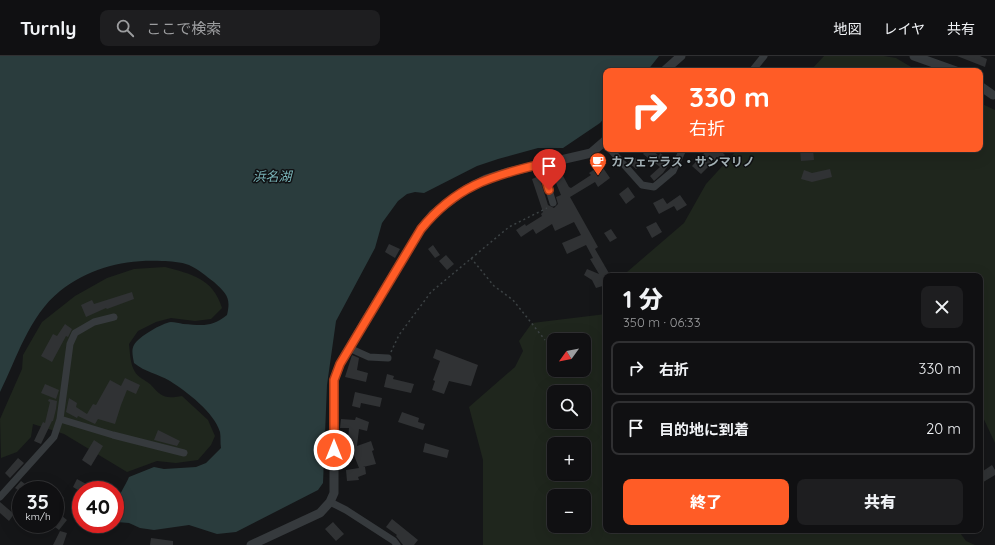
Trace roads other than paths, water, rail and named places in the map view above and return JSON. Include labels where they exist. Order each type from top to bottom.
[{"type":"street","points":[[667,68],[681,56]]},
{"type":"street","points":[[754,68],[764,56]]},
{"type":"street","points":[[914,56],[948,68]]},
{"type":"street","points":[[983,88],[994,96]]},
{"type":"street","points":[[251,545],[320,513],[330,502],[334,493],[334,380],[340,364],[349,348],[421,229],[433,214],[464,190],[486,179],[508,172],[591,153],[603,146]]},
{"type":"street","points":[[613,152],[642,185],[654,187],[673,171],[682,152]]},
{"type":"street","points":[[541,164],[553,203]]},
{"type":"street","points":[[0,497],[54,437],[60,419],[70,344],[75,333],[94,322],[114,317]]},
{"type":"street","points":[[349,348],[369,357],[388,358]]},
{"type":"street","points":[[60,419],[113,435],[184,453]]},
{"type":"street","points":[[330,502],[346,510],[394,541],[397,545]]},
{"type":"water","name":"浜名湖","points":[[0,56],[659,56],[649,68],[603,68],[603,120],[563,148],[538,148],[498,159],[477,166],[424,193],[415,192],[407,194],[398,201],[382,223],[375,248],[336,321],[327,385],[323,483],[318,490],[236,532],[217,534],[189,525],[154,530],[140,528],[129,523],[124,523],[124,487],[129,477],[154,467],[164,469],[196,467],[206,463],[221,448],[220,432],[212,417],[206,410],[192,397],[170,381],[143,369],[134,363],[132,351],[136,342],[145,334],[167,323],[176,322],[183,324],[206,325],[216,322],[227,315],[227,297],[214,282],[189,265],[176,262],[148,261],[108,267],[83,276],[60,291],[49,301],[40,313],[25,338],[0,392]]},
{"type":"place","name":"カフェテラス・サンマリノ","points":[[598,176]]}]
